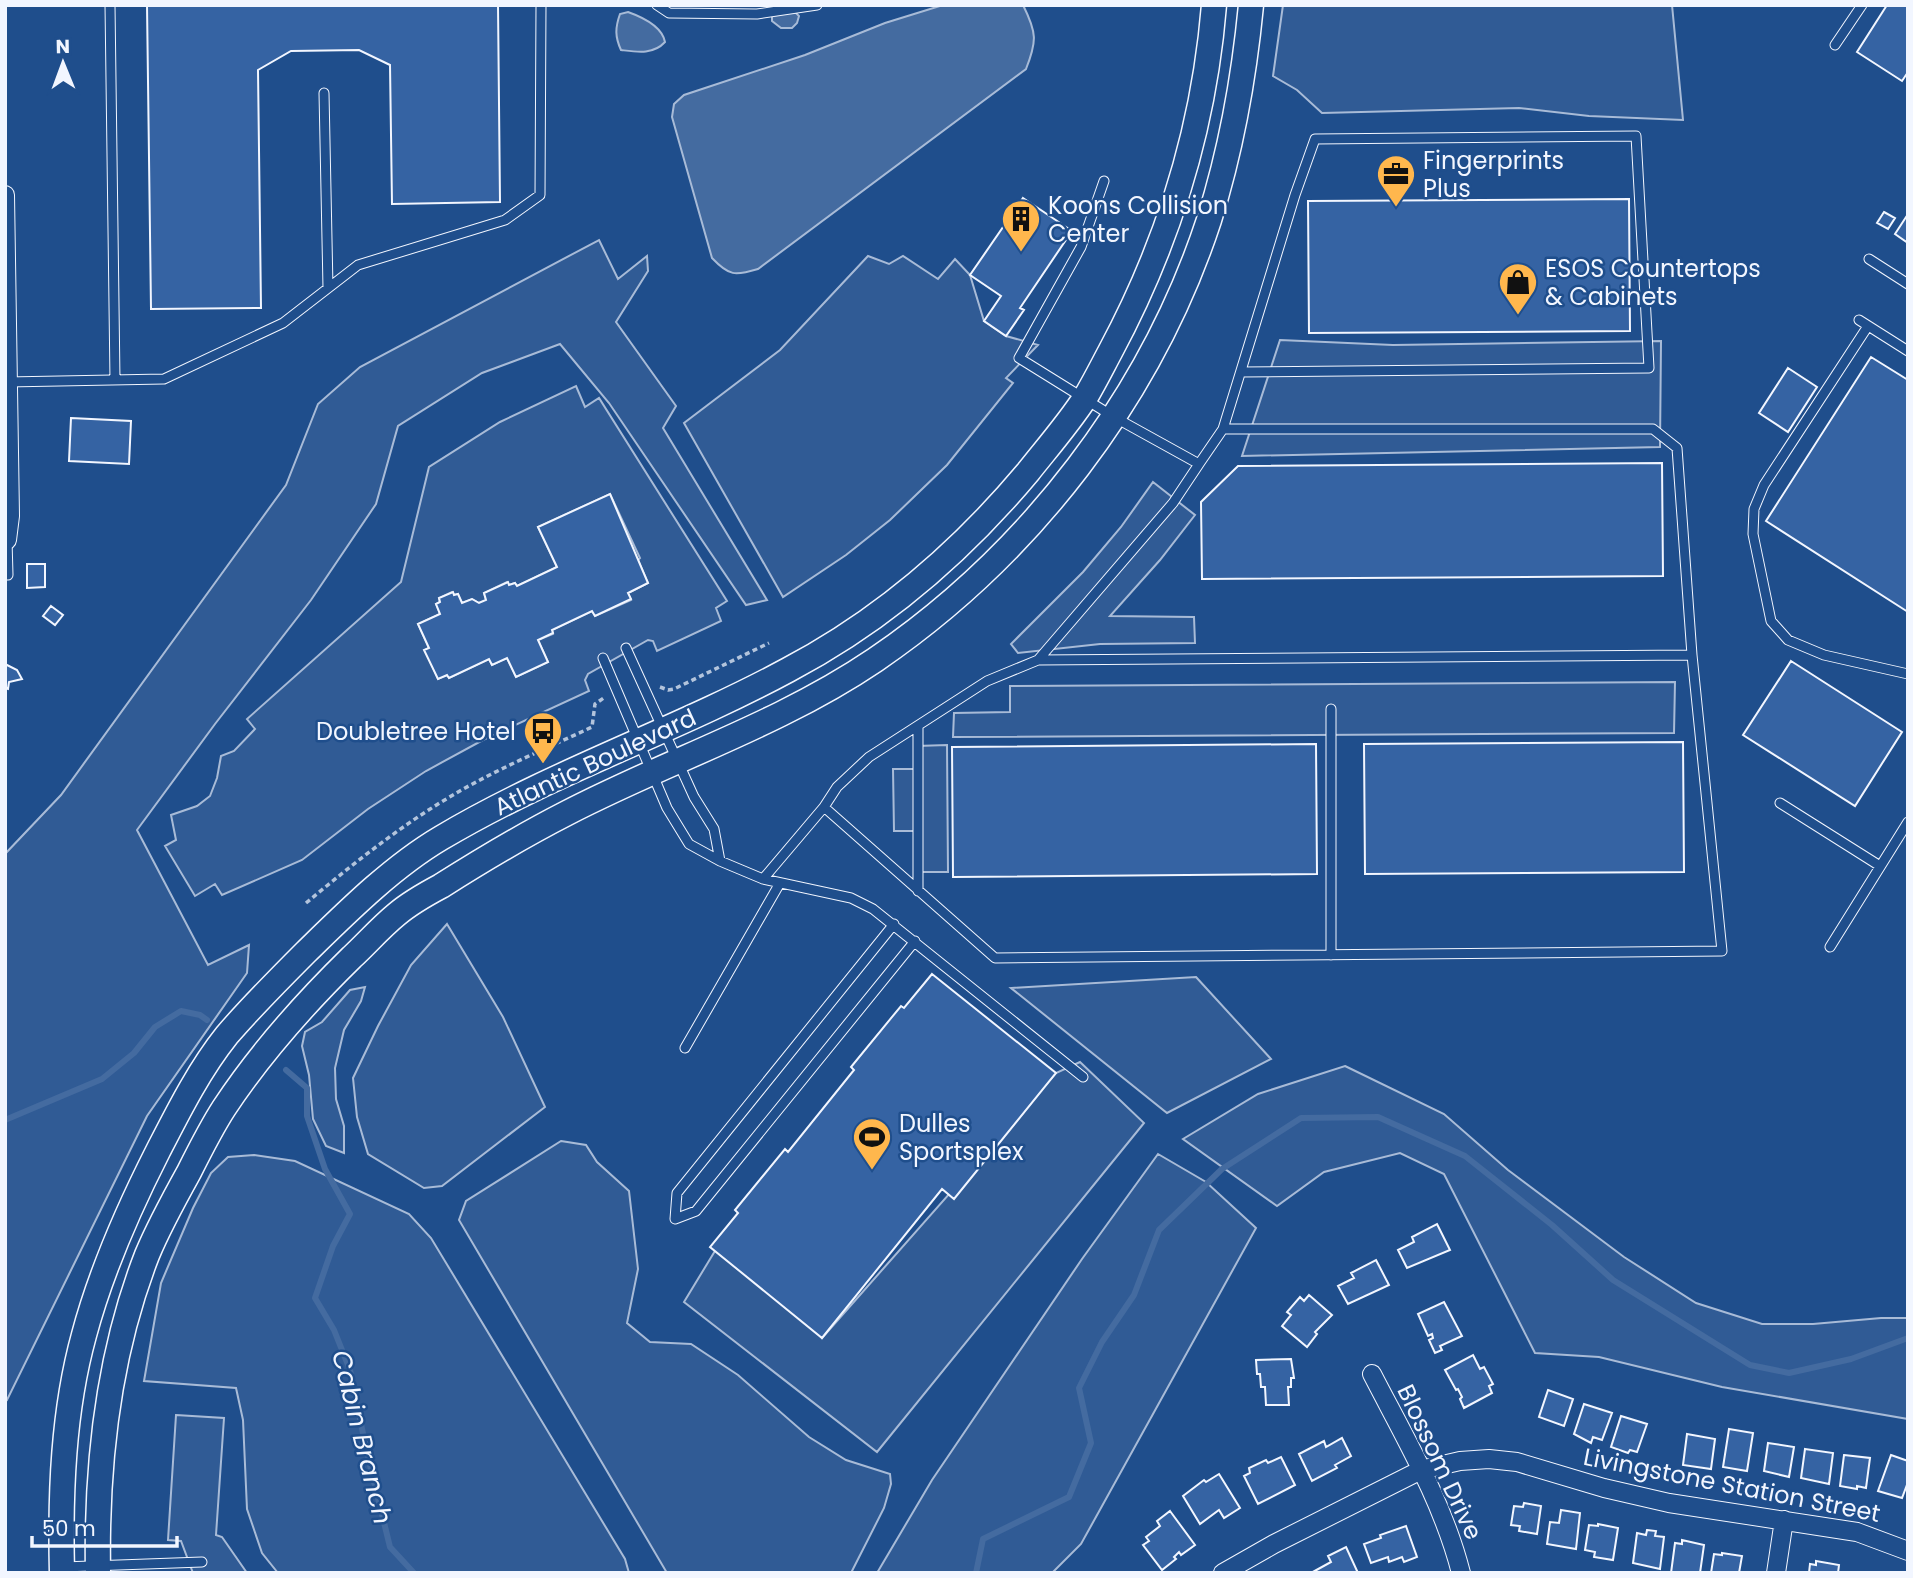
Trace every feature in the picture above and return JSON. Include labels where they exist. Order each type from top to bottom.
[{"type":"main road","name":"Atlantic Boulevard","points":[[62,1570],[62,1499],[72,1390],[94,1300],[126,1215],[183,1103],[224,1039],[276,982],[357,901],[437,840],[528,792],[788,670],[835,643],[899,599],[968,538],[1006,498],[1085,398],[1129,317],[1166,229],[1199,111],[1214,5]]},
{"type":"main road","name":"Atlantic Boulevard","points":[[98,1570],[100,1467],[117,1360],[146,1259],[163,1219],[222,1111],[267,1048],[316,993],[400,911],[480,861],[558,818],[652,772],[782,715],[833,687],[878,658],[937,613],[1008,550],[1056,494],[1114,417],[1166,323],[1184,284],[1209,218],[1230,145],[1251,5]]},
{"type":"street","points":[[5,195],[7,540]]},
{"type":"street","name":"Blossom Drive","points":[[1372,1374],[1444,1521],[1461,1573]]},
{"type":"street","name":"Livingstone Station Street","points":[[1223,1573],[1274,1544],[1421,1470],[1460,1461],[1489,1459],[1517,1462],[1604,1488],[1669,1503],[1857,1532],[1908,1551]]},
{"type":"street","points":[[1776,1573],[1784,1520]]},
{"type":"lane","points":[[110,5],[115,380]]},
{"type":"lane","points":[[7,382],[164,379],[283,323],[358,265],[505,220],[540,195],[541,5]]},
{"type":"lane","points":[[657,5],[669,13],[757,14],[817,5]]},
{"type":"lane","points":[[1835,44],[1862,5]]},
{"type":"lane","points":[[324,93],[328,288]]},
{"type":"lane","points":[[1038,660],[1173,503],[1223,429],[1295,195],[1315,139],[1636,136],[1649,368],[1241,372]]},
{"type":"lane","points":[[1104,181],[1081,247],[1019,358],[1114,417],[1199,464]]},
{"type":"lane","points":[[1869,259],[1908,284]]},
{"type":"lane","points":[[1859,320],[1908,351]]},
{"type":"lane","points":[[1868,326],[1764,485],[1754,509],[1754,534],[1771,621],[1788,640],[1824,655],[1908,674]]},
{"type":"lane","points":[[824,807],[995,958],[1722,951],[1692,655],[1676,448],[1653,429],[1223,429]]},
{"type":"lane","points":[[5,575],[8,575],[7,540]]},
{"type":"lane","points":[[625,648],[680,761],[694,797],[714,829],[720,861]]},
{"type":"lane","points":[[763,878],[824,807],[837,787],[869,757],[988,681],[1038,660],[1692,655]]},
{"type":"lane","points":[[603,658],[667,808],[689,844],[720,861],[763,878],[851,898],[873,909],[1083,1077]]},
{"type":"lane","points":[[1331,709],[1331,955]]},
{"type":"lane","points":[[918,728],[918,891]]},
{"type":"lane","points":[[1780,803],[1880,866]]},
{"type":"lane","points":[[1829,947],[1908,822]]},
{"type":"lane","points":[[685,1048],[780,883]]},
{"type":"lane","points":[[894,924],[677,1193],[675,1219],[696,1211],[915,941]]},
{"type":"lane","points":[[62,1570],[202,1562]]},
{"type":"path","points":[[655,681],[663,689],[674,689],[769,643]]},
{"type":"path","points":[[306,903],[384,841],[444,801],[592,727],[596,704],[601,699]]},
{"type":"shaded area","points":[[780,5],[791,8],[799,16],[792,28],[781,28],[772,21],[772,12]]},
{"type":"shaded area","points":[[943,5],[1023,5],[1034,37],[1026,69],[758,269],[733,273],[718,264],[712,258],[672,117],[674,104],[684,95]]},
{"type":"shaded area","points":[[1283,5],[1672,5],[1683,120],[1589,116],[1519,108],[1322,113],[1297,90],[1273,76]]},
{"type":"shaded area","points":[[628,12],[656,27],[665,42],[650,51],[621,50],[617,24],[620,14]]},
{"type":"shaded area","points":[[599,240],[618,279],[647,256],[648,271],[616,322],[676,406],[663,428],[767,600],[746,605],[609,403],[560,344],[482,373],[398,426],[376,504],[311,600],[137,830],[208,965],[249,945],[247,973],[147,1116],[7,1400],[5,1399],[5,854],[61,795],[286,485],[318,404],[360,367]]},
{"type":"shaded area","points":[[868,256],[889,264],[903,256],[938,279],[955,259],[970,275],[984,321],[1006,336],[1038,345],[1006,378],[1013,383],[947,465],[890,520],[846,555],[783,597],[684,423],[780,350]]},
{"type":"shaded area","points":[[1280,340],[1393,345],[1661,341],[1660,447],[1242,456]]},
{"type":"shaded area","points":[[576,386],[585,407],[599,398],[727,601],[716,608],[721,621],[657,651],[653,641],[648,640],[588,674],[585,680],[589,691],[483,740],[426,771],[368,809],[302,860],[222,895],[215,884],[195,896],[165,846],[176,840],[171,815],[197,806],[210,796],[221,756],[234,751],[255,729],[247,719],[401,582],[429,467],[500,422]],"holes":[[[610,494],[640,558],[638,560],[648,583],[628,593],[631,600],[595,616],[592,611],[552,630],[553,634],[538,640],[548,662],[516,677],[507,658],[492,665],[489,659],[449,678],[447,675],[438,679],[425,650],[429,648],[418,624],[440,614],[436,604],[440,602],[439,598],[452,592],[454,595],[458,594],[462,603],[472,599],[479,603],[486,600],[484,593],[507,582],[517,586],[557,567],[538,527]]]},
{"type":"shaded area","points":[[1153,482],[1195,515],[1160,560],[1110,616],[1194,617],[1195,643],[1100,644],[1018,653],[1011,644],[1083,572],[1121,527]]},
{"type":"shaded area","points":[[1675,682],[1674,733],[953,737],[954,713],[1010,712],[1010,686]]},
{"type":"shaded area","points":[[947,745],[948,872],[917,872],[917,831],[894,831],[893,769],[917,769],[917,746]]},
{"type":"shaded area","points":[[447,924],[503,1017],[545,1107],[442,1186],[424,1188],[368,1154],[357,1117],[353,1078],[411,965]]},
{"type":"shaded area","points":[[1196,977],[1271,1059],[1167,1113],[1011,988]]},
{"type":"shaded area","points":[[365,987],[361,1001],[344,1030],[335,1068],[336,1099],[344,1126],[344,1153],[326,1146],[313,1119],[309,1075],[302,1046],[305,1032],[322,1022],[350,990]]},
{"type":"shaded area","points":[[1080,1062],[1144,1123],[877,1452],[684,1302],[738,1213],[822,1338],[1056,1073]]},
{"type":"shaded area","points":[[1345,1066],[1444,1114],[1508,1170],[1624,1257],[1696,1303],[1762,1324],[1908,1318],[1908,1419],[1722,1387],[1599,1357],[1535,1353],[1444,1174],[1400,1153],[1324,1172],[1277,1206],[1183,1139],[1258,1094]]},
{"type":"shaded area","points":[[561,1141],[586,1145],[597,1162],[629,1191],[638,1269],[627,1323],[650,1342],[691,1344],[738,1375],[809,1437],[846,1460],[890,1474],[891,1484],[884,1508],[851,1573],[667,1573],[459,1220],[466,1201]]},
{"type":"shaded area","points":[[1158,1154],[1206,1182],[1256,1228],[1081,1544],[1052,1573],[877,1573],[932,1480],[1082,1259]]},
{"type":"shaded area","points":[[254,1155],[295,1161],[409,1214],[431,1238],[625,1559],[629,1573],[278,1573],[262,1553],[247,1509],[243,1420],[236,1388],[144,1381],[161,1283],[193,1208],[211,1173],[228,1157]]},
{"type":"shaded area","points":[[176,1415],[224,1418],[216,1535],[222,1537],[247,1573],[193,1573],[181,1541],[168,1540]]},
{"type":"building","points":[[147,5],[498,5],[500,202],[392,204],[390,65],[359,50],[291,51],[258,70],[261,308],[151,309]]},
{"type":"building","points":[[1887,5],[1908,5],[1908,72],[1902,81],[1857,52]]},
{"type":"building","name":"Koons Collision Center","points":[[1023,198],[1072,231],[1020,308],[1024,310],[1006,336],[984,321],[1001,296],[970,275]]},
{"type":"building","points":[[1629,199],[1630,331],[1309,333],[1308,201]]},
{"type":"building","points":[[1884,212],[1895,218],[1888,229],[1877,223]]},
{"type":"building","points":[[1908,214],[1908,243],[1895,234]]},
{"type":"building","points":[[1871,357],[1908,380],[1908,612],[1766,521]]},
{"type":"building","points":[[1788,368],[1817,387],[1788,432],[1759,413]]},
{"type":"building","points":[[71,418],[131,421],[129,464],[69,461]]},
{"type":"building","points":[[1662,463],[1663,576],[1202,579],[1201,502],[1238,466]]},
{"type":"building","points":[[610,494],[648,583],[628,593],[631,599],[595,616],[592,611],[552,630],[553,633],[538,640],[548,662],[516,677],[507,658],[492,665],[489,659],[449,678],[447,675],[438,679],[424,650],[429,648],[418,624],[440,614],[436,604],[440,602],[439,598],[453,592],[454,595],[458,594],[462,603],[472,599],[479,603],[486,600],[484,593],[508,582],[509,585],[515,583],[517,586],[557,567],[538,527]]},
{"type":"building","points":[[27,564],[45,564],[45,587],[27,588]]},
{"type":"building","points":[[51,606],[63,615],[55,625],[43,616]]},
{"type":"building","points":[[1791,661],[1902,732],[1855,806],[1743,735]]},
{"type":"building","points":[[5,664],[17,670],[22,679],[9,682],[8,689],[5,688]]},
{"type":"building","points":[[1683,742],[1684,872],[1365,874],[1364,744]]},
{"type":"building","points":[[1316,744],[1317,874],[953,877],[952,747]]},
{"type":"building","name":"Dulles Sportsplex","points":[[932,974],[1056,1073],[954,1199],[942,1189],[822,1338],[710,1247],[738,1213],[735,1210],[785,1149],[788,1152],[854,1070],[851,1067],[901,1006],[904,1008]]},
{"type":"building","points":[[1437,1224],[1450,1250],[1407,1268],[1398,1250],[1414,1242],[1412,1237]]},
{"type":"building","points":[[1376,1260],[1389,1285],[1348,1304],[1338,1286],[1354,1278],[1351,1273]]},
{"type":"building","points":[[1309,1295],[1332,1315],[1315,1332],[1317,1334],[1307,1347],[1282,1326],[1291,1315],[1287,1312],[1300,1297],[1304,1301]]},
{"type":"building","points":[[1444,1302],[1462,1336],[1440,1346],[1442,1350],[1435,1353],[1429,1340],[1433,1338],[1432,1334],[1428,1336],[1418,1314]]},
{"type":"building","points":[[1473,1355],[1480,1369],[1484,1367],[1493,1384],[1489,1386],[1492,1393],[1464,1408],[1458,1389],[1456,1390],[1445,1370]]},
{"type":"building","points":[[1291,1359],[1294,1378],[1291,1378],[1291,1387],[1288,1387],[1289,1405],[1266,1405],[1265,1387],[1261,1387],[1256,1360]]},
{"type":"building","points":[[1548,1390],[1573,1399],[1564,1426],[1539,1417]]},
{"type":"building","points":[[1584,1404],[1612,1413],[1602,1440],[1593,1437],[1591,1443],[1574,1434]]},
{"type":"building","points":[[1621,1416],[1647,1424],[1637,1452],[1630,1450],[1628,1453],[1611,1447]]},
{"type":"building","points":[[1729,1429],[1753,1433],[1747,1471],[1723,1467]]},
{"type":"building","points":[[1687,1434],[1715,1439],[1711,1469],[1683,1465]]},
{"type":"building","points":[[1342,1438],[1351,1456],[1335,1465],[1337,1468],[1312,1481],[1299,1454],[1324,1441],[1326,1447]]},
{"type":"building","points":[[1768,1443],[1794,1447],[1789,1477],[1764,1471]]},
{"type":"building","points":[[1805,1449],[1833,1453],[1829,1484],[1801,1478]]},
{"type":"building","points":[[1844,1455],[1870,1458],[1866,1488],[1840,1486]]},
{"type":"building","points":[[1891,1455],[1908,1461],[1908,1482],[1902,1498],[1878,1491]]},
{"type":"building","points":[[1281,1457],[1295,1485],[1258,1504],[1244,1476],[1250,1473],[1249,1468]]},
{"type":"building","points":[[1219,1474],[1240,1508],[1224,1518],[1219,1510],[1200,1524],[1183,1496],[1204,1480],[1206,1482]]},
{"type":"building","points":[[1524,1503],[1541,1506],[1537,1534],[1519,1531],[1520,1526],[1511,1525],[1514,1506],[1523,1507]]},
{"type":"building","points":[[1561,1510],[1580,1513],[1576,1549],[1547,1544],[1550,1522],[1559,1523]]},
{"type":"building","points":[[1170,1511],[1195,1545],[1181,1555],[1179,1552],[1174,1557],[1176,1559],[1162,1570],[1143,1545],[1149,1541],[1146,1537],[1160,1526],[1157,1521]]},
{"type":"building","points":[[1589,1525],[1618,1528],[1613,1560],[1594,1557],[1595,1552],[1585,1550]]},
{"type":"building","points":[[1406,1526],[1417,1557],[1404,1562],[1402,1557],[1389,1562],[1388,1557],[1371,1563],[1364,1544]]},
{"type":"building","points":[[1647,1530],[1656,1531],[1655,1536],[1664,1537],[1660,1569],[1633,1563],[1637,1533],[1646,1535]]},
{"type":"building","points":[[1682,1540],[1704,1545],[1700,1573],[1671,1573],[1675,1543],[1682,1544]]},
{"type":"building","points":[[1346,1547],[1358,1573],[1311,1573],[1331,1562],[1328,1556]]},
{"type":"building","points":[[1714,1554],[1742,1556],[1739,1573],[1711,1573]]},
{"type":"building","points":[[1816,1561],[1839,1565],[1838,1573],[1809,1573],[1810,1564],[1816,1565]]},
{"type":"waterway","name":"Cabin Branch","points":[[5,1120],[102,1079],[134,1053],[155,1027],[181,1011],[200,1015],[207,1020]]},
{"type":"waterway","name":"Cabin Branch","points":[[286,1070],[307,1088],[307,1116],[325,1169],[350,1214],[333,1246],[315,1298],[334,1330],[350,1370],[390,1547],[414,1573]]},
{"type":"waterway","points":[[976,1573],[983,1539],[1069,1497],[1091,1443],[1079,1388],[1102,1342],[1134,1295],[1159,1230],[1222,1169],[1301,1118],[1378,1117],[1465,1156],[1552,1225],[1613,1280],[1750,1365],[1789,1373],[1851,1359],[1908,1338]]},
{"type":"place","name":"Fingerprints Plus","points":[[1396,208]]},
{"type":"place","name":"Koons Collision Center","points":[[1021,253]]},
{"type":"place","name":"ESOS Countertops & Cabinets","points":[[1518,316]]},
{"type":"place","name":"Doubletree Hotel","points":[[543,765]]},
{"type":"place","name":"Dulles Sportsplex","points":[[872,1171]]}]
